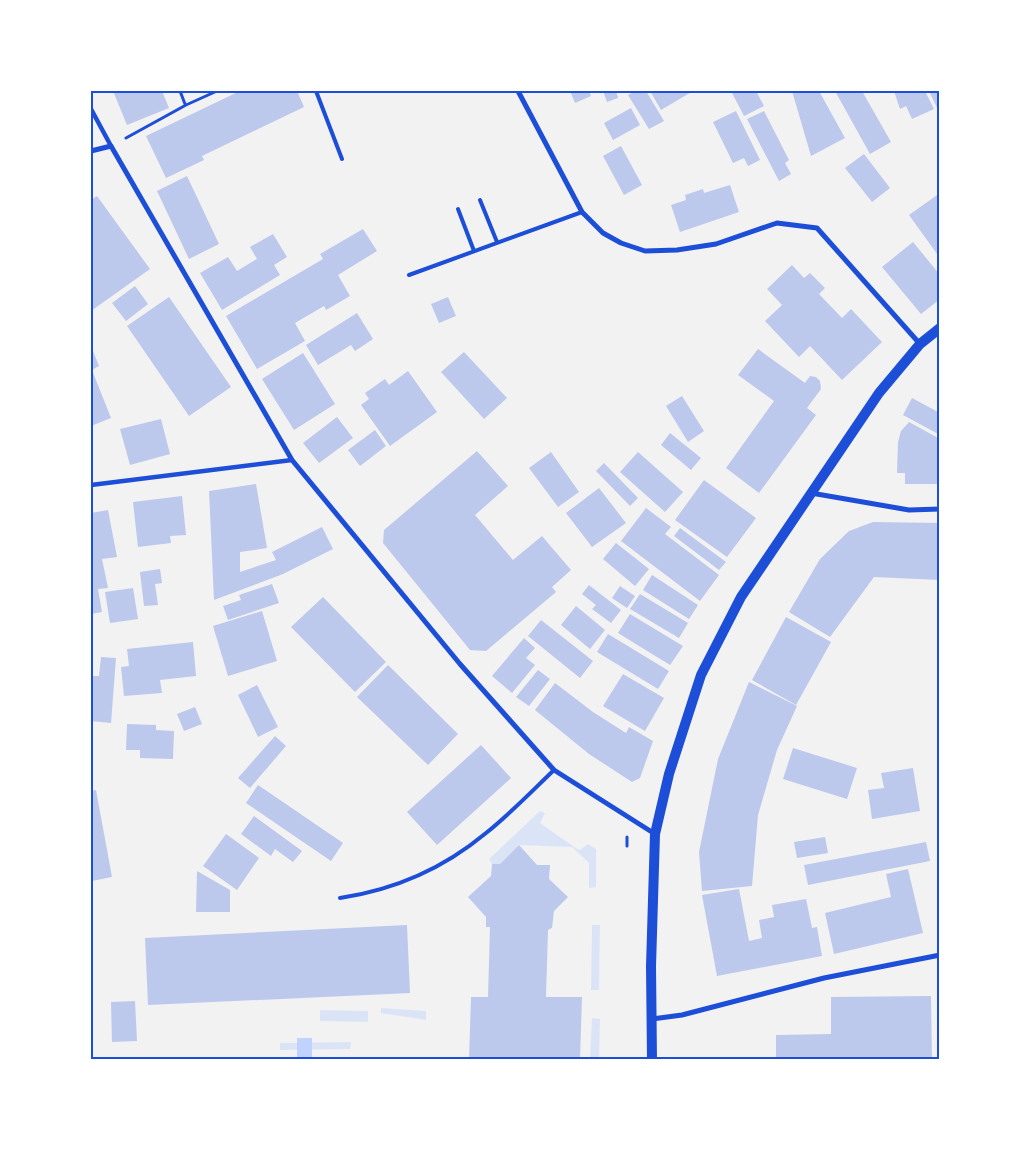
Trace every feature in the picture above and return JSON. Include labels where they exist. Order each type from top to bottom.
[{"type":"main road","points":[[652,1060],[655,834],[669,774],[701,675],[741,596],[879,393],[920,344],[940,328]]},
{"type":"street","points":[[518,91],[582,212],[602,233],[621,243],[645,251],[677,250],[716,244],[777,223],[817,228],[920,344]]},
{"type":"street","points":[[91,109],[292,460],[460,664],[554,770],[655,834]]},
{"type":"street","points":[[91,151],[111,146]]},
{"type":"street","points":[[91,486],[292,460]]},
{"type":"street","points":[[811,493],[909,510],[940,509]]},
{"type":"street","points":[[652,1019],[682,1015],[824,978],[940,955]]},
{"type":"lane","points":[[316,91],[342,159]]},
{"type":"lane","points":[[480,200],[497,242]]},
{"type":"lane","points":[[458,209],[474,251]]},
{"type":"lane","points":[[409,275],[582,212]]},
{"type":"lane","points":[[340,898],[371,894],[435,868],[486,833],[554,770]]},
{"type":"path","points":[[180,91],[186,105]]},
{"type":"path","points":[[111,146],[186,105],[216,91]]},
{"type":"shaded area","points":[[540,811],[545,813],[540,823],[577,849],[580,850],[588,844],[596,849],[596,887],[589,888],[589,863],[572,847],[519,845],[500,864],[492,864],[489,859]]},
{"type":"shaded area","points":[[592,925],[600,925],[599,990],[591,990]]},
{"type":"shaded area","points":[[381,1008],[426,1011],[426,1020],[381,1013]]},
{"type":"shaded area","points":[[320,1010],[368,1011],[368,1022],[320,1021]]},
{"type":"shaded area","points":[[592,1018],[600,1019],[599,1060],[590,1060]]},
{"type":"shaded area","points":[[351,1042],[350,1049],[280,1050],[280,1043]]},
{"type":"water","points":[[297,1038],[312,1038],[312,1060],[297,1060]]},
{"type":"building","points":[[113,91],[162,91],[169,108],[127,125]]},
{"type":"building","points":[[240,91],[297,91],[304,107],[202,156],[204,160],[166,178],[146,136]]},
{"type":"building","points":[[570,91],[589,91],[591,96],[575,103]]},
{"type":"building","points":[[603,91],[616,91],[618,98],[607,102]]},
{"type":"building","points":[[635,91],[646,91],[664,121],[649,129],[628,95]]},
{"type":"building","points":[[650,91],[693,91],[661,110]]},
{"type":"building","points":[[731,91],[756,91],[764,106],[744,116]]},
{"type":"building","points":[[792,91],[819,91],[845,138],[811,156]]},
{"type":"building","points":[[835,91],[862,91],[891,142],[870,154]]},
{"type":"building","points":[[894,91],[925,91],[934,109],[912,119],[906,106],[900,109]]},
{"type":"building","points":[[929,91],[940,91],[940,114]]},
{"type":"building","points":[[631,108],[640,125],[613,140],[604,123]]},
{"type":"building","points":[[736,111],[760,160],[748,166],[744,158],[733,163],[713,122]]},
{"type":"building","points":[[764,111],[789,160],[785,163],[791,174],[779,181],[747,119]]},
{"type":"building","points":[[621,146],[642,185],[624,195],[603,156]]},
{"type":"building","points":[[864,154],[890,188],[872,202],[845,168]]},
{"type":"building","points":[[187,176],[219,244],[189,259],[157,191]]},
{"type":"building","points":[[730,185],[739,212],[680,232],[671,205],[686,200],[685,195],[703,189],[704,193]]},
{"type":"building","points":[[940,193],[940,258],[909,215]]},
{"type":"building","points":[[97,196],[150,269],[91,311],[91,200]]},
{"type":"building","points":[[363,229],[377,251],[338,275],[350,296],[326,310],[324,306],[295,323],[305,341],[257,369],[226,316],[323,259],[320,254]]},
{"type":"building","points":[[273,234],[287,257],[274,265],[280,275],[222,310],[200,273],[228,257],[237,271],[257,259],[250,247]]},
{"type":"building","points":[[913,242],[940,275],[940,299],[921,314],[882,267]]},
{"type":"building","points":[[792,265],[804,278],[810,273],[825,288],[819,294],[842,318],[851,309],[882,342],[842,380],[810,346],[799,357],[765,321],[782,305],[767,289]]},
{"type":"building","points":[[135,286],[148,304],[126,321],[112,303]]},
{"type":"building","points":[[169,297],[231,387],[189,416],[127,326]]},
{"type":"building","points":[[448,297],[456,316],[439,323],[431,304]]},
{"type":"building","points":[[357,313],[373,339],[355,351],[351,345],[318,365],[306,345]]},
{"type":"building","points":[[91,346],[99,366],[92,370],[111,418],[91,426]]},
{"type":"building","points":[[758,349],[805,383],[810,376],[816,377],[820,381],[821,389],[807,408],[816,415],[759,493],[726,468],[774,401],[738,375]]},
{"type":"building","points":[[464,352],[507,398],[484,419],[441,372]]},
{"type":"building","points":[[303,353],[335,404],[294,430],[262,379]]},
{"type":"building","points":[[408,371],[437,412],[390,446],[361,405],[369,399],[365,393],[385,379],[389,385]]},
{"type":"building","points":[[682,396],[704,431],[688,442],[666,406]]},
{"type":"building","points":[[912,398],[940,413],[940,435],[903,415]]},
{"type":"building","points":[[337,417],[353,438],[319,463],[303,443]]},
{"type":"building","points":[[161,419],[170,454],[130,465],[120,429]]},
{"type":"building","points":[[909,422],[940,439],[940,484],[905,484],[905,473],[897,473],[898,442],[901,431]]},
{"type":"building","points":[[375,430],[386,446],[360,466],[348,450]]},
{"type":"building","points":[[670,433],[701,458],[691,470],[661,445]]},
{"type":"building","points":[[477,451],[508,486],[475,515],[513,560],[542,536],[571,570],[552,587],[556,592],[486,651],[470,650],[383,543],[384,530]]},
{"type":"building","points":[[551,452],[579,492],[558,507],[529,468]]},
{"type":"building","points":[[638,452],[683,492],[665,512],[620,472]]},
{"type":"building","points":[[604,463],[638,498],[630,506],[596,471]]},
{"type":"building","points":[[704,480],[756,518],[727,557],[675,520]]},
{"type":"building","points":[[256,484],[267,548],[240,552],[240,572],[276,560],[272,552],[322,527],[333,549],[283,574],[214,600],[209,491]]},
{"type":"building","points":[[599,488],[626,523],[592,547],[566,513]]},
{"type":"building","points":[[182,496],[186,535],[170,536],[171,543],[138,547],[133,502]]},
{"type":"building","points":[[646,508],[671,527],[665,534],[719,575],[700,601],[621,541]]},
{"type":"building","points":[[108,510],[117,557],[102,559],[108,588],[98,589],[102,612],[91,614],[91,513]]},
{"type":"building","points":[[873,522],[940,523],[940,580],[874,577],[830,637],[789,612],[820,559],[849,531]]},
{"type":"building","points":[[680,528],[726,562],[719,570],[674,536]]},
{"type":"building","points":[[616,543],[649,569],[635,586],[603,559]]},
{"type":"building","points":[[160,569],[162,583],[155,584],[158,605],[144,606],[140,572]]},
{"type":"building","points":[[652,575],[698,605],[689,619],[643,590]]},
{"type":"building","points":[[272,584],[279,603],[228,620],[223,606],[241,600],[239,595]]},
{"type":"building","points":[[589,585],[621,610],[611,623],[592,609],[596,605],[582,594]]},
{"type":"building","points":[[620,586],[635,596],[627,608],[612,598]]},
{"type":"building","points":[[133,588],[138,619],[110,623],[105,592]]},
{"type":"building","points":[[640,594],[688,623],[679,638],[630,609]]},
{"type":"building","points":[[323,597],[386,662],[355,692],[291,627]]},
{"type":"building","points":[[576,606],[605,630],[590,649],[561,625]]},
{"type":"building","points":[[262,611],[277,661],[228,676],[213,626]]},
{"type":"building","points":[[630,614],[683,646],[670,665],[618,633]]},
{"type":"building","points":[[786,617],[831,642],[796,705],[752,680]]},
{"type":"building","points":[[541,620],[593,661],[580,678],[528,636]]},
{"type":"building","points":[[608,634],[669,671],[658,689],[597,652]]},
{"type":"building","points":[[524,638],[535,648],[526,658],[535,665],[512,693],[492,676]]},
{"type":"building","points":[[193,642],[196,676],[160,680],[162,693],[124,696],[121,667],[129,666],[127,649]]},
{"type":"building","points":[[101,657],[116,658],[111,723],[91,721],[91,676],[99,676]]},
{"type":"building","points":[[388,665],[458,734],[428,765],[357,697]]},
{"type":"building","points":[[538,670],[550,679],[529,706],[516,697]]},
{"type":"building","points":[[623,674],[664,698],[645,731],[603,706]]},
{"type":"building","points":[[749,682],[797,706],[777,750],[758,815],[752,886],[702,891],[699,852],[718,759]]},
{"type":"building","points":[[555,683],[593,712],[626,733],[629,727],[653,741],[640,778],[632,782],[589,754],[535,710]]},
{"type":"building","points":[[257,685],[278,727],[258,737],[238,695]]},
{"type":"building","points":[[195,707],[202,724],[184,731],[177,714]]},
{"type":"building","points":[[127,724],[156,725],[156,730],[174,731],[173,759],[140,758],[140,750],[126,750]]},
{"type":"building","points":[[275,736],[286,746],[250,788],[238,778]]},
{"type":"building","points":[[481,745],[511,778],[437,845],[407,812]]},
{"type":"building","points":[[793,748],[857,768],[847,799],[783,779]]},
{"type":"building","points":[[913,768],[920,811],[872,819],[868,790],[884,788],[881,773]]},
{"type":"building","points":[[258,785],[343,843],[331,861],[246,803]]},
{"type":"building","points":[[96,790],[112,877],[92,881],[91,791]]},
{"type":"building","points":[[254,816],[302,851],[293,862],[275,849],[271,856],[241,834]]},
{"type":"building","points":[[226,834],[259,858],[237,890],[203,866]]},
{"type":"building","points":[[825,837],[828,853],[797,858],[794,842]]},
{"type":"building","points":[[926,842],[930,861],[808,885],[804,865]]},
{"type":"building","points":[[519,845],[537,865],[550,865],[549,879],[568,897],[554,911],[552,928],[548,930],[546,997],[582,997],[580,1060],[469,1060],[471,997],[488,997],[490,927],[486,927],[486,917],[468,897],[491,876],[492,864],[500,864]]},
{"type":"building","points":[[908,869],[923,933],[834,954],[825,913],[891,897],[886,874]]},
{"type":"building","points":[[197,871],[230,890],[230,912],[196,912]]},
{"type":"building","points":[[739,889],[749,941],[762,938],[759,920],[774,917],[772,905],[806,899],[812,928],[817,927],[822,956],[717,976],[702,895]]},
{"type":"building","points":[[407,925],[410,993],[148,1005],[145,938]]},
{"type":"building","points":[[931,996],[932,1060],[776,1060],[776,1035],[831,1034],[831,997]]},
{"type":"building","points":[[135,1001],[137,1041],[112,1042],[111,1002]]}]
